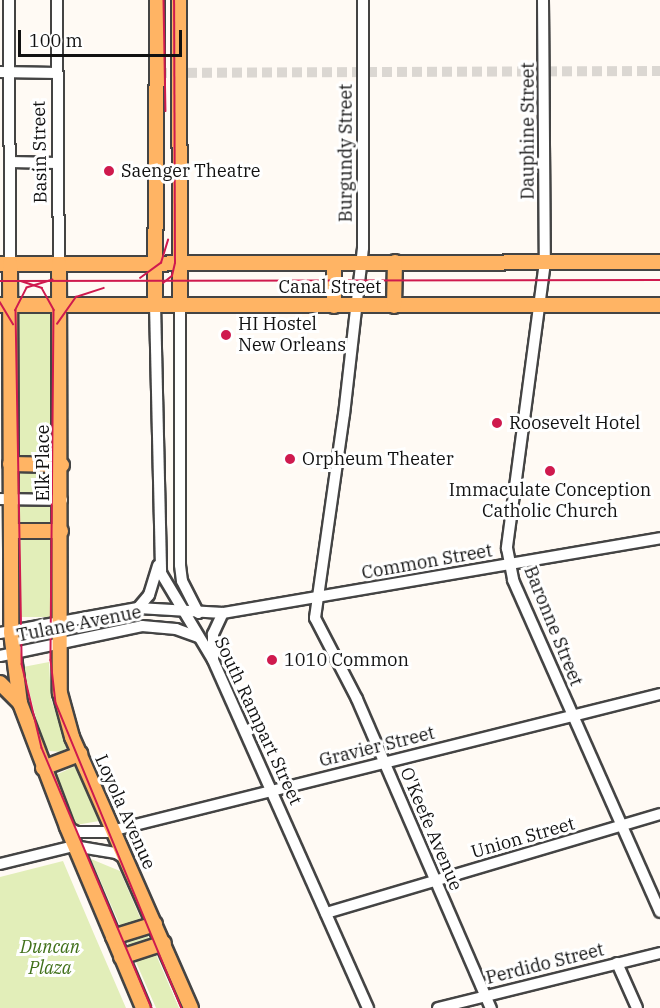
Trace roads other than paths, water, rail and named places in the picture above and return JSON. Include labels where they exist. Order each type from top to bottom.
[{"type":"main road","name":"South Rampart Street","points":[[156,0],[156,304]]},
{"type":"main road","points":[[179,0],[180,304]]},
{"type":"main road","points":[[393,306],[395,262]]},
{"type":"main road","name":"Canal Street","points":[[5,264],[660,262]]},
{"type":"main road","points":[[334,263],[334,306]]},
{"type":"main road","name":"Elk Place","points":[[5,264],[10,464],[5,499],[10,531],[5,633]]},
{"type":"main road","name":"Basin Street","points":[[59,264],[60,303]]},
{"type":"main road","name":"Elk Place","points":[[60,303],[62,465],[60,623]]},
{"type":"main road","name":"Canal Street","points":[[5,304],[660,305]]},
{"type":"main road","points":[[10,464],[62,465]]},
{"type":"main road","points":[[10,531],[61,531]]},
{"type":"main road","name":"Loyola Avenue","points":[[60,623],[60,693],[80,754],[191,1008]]},
{"type":"main road","points":[[5,633],[7,655],[20,703],[43,768],[143,1008]]},
{"type":"main road","points":[[0,683],[20,703]]},
{"type":"main road","points":[[43,768],[80,754]]},
{"type":"main road","points":[[113,937],[155,924]]},
{"type":"main road","points":[[121,957],[164,943]]},
{"type":"street","name":"Basin Street","points":[[5,264],[10,162],[5,72],[9,0]]},
{"type":"street","name":"Basin Street","points":[[57,0],[59,264]]},
{"type":"street","name":"Burgundy Street","points":[[356,306],[361,262],[363,0]]},
{"type":"street","name":"Dauphine Street","points":[[543,0],[545,262]]},
{"type":"street","points":[[5,72],[57,73]]},
{"type":"street","points":[[10,162],[57,163]]},
{"type":"street","name":"Baronne Street","points":[[545,262],[542,306],[507,548],[510,565],[572,715],[660,912]]},
{"type":"street","name":"South Rampart Street","points":[[156,304],[162,500],[159,560],[161,573],[182,612],[213,660],[368,1008]]},
{"type":"street","points":[[180,304],[180,565],[182,581],[198,613]]},
{"type":"street","name":"O'Keefe Avenue","points":[[356,306],[315,618],[384,761],[491,1008]]},
{"type":"street","points":[[5,499],[62,500]]},
{"type":"street","name":"Common Street","points":[[198,613],[223,613],[318,598],[660,538]]},
{"type":"street","points":[[138,608],[149,595],[159,560]]},
{"type":"street","name":"Tulane Avenue","points":[[5,633],[138,608],[198,613]]},
{"type":"street","points":[[213,660],[213,634],[223,613]]},
{"type":"street","name":"Tulane Avenue","points":[[7,655],[142,626],[176,629],[198,637]]},
{"type":"street","name":"Gravier Street","points":[[67,827],[77,832],[114,830],[660,694]]},
{"type":"street","name":"Union Street","points":[[326,913],[660,814]]},
{"type":"street","points":[[0,864],[74,846],[116,854],[127,860]]},
{"type":"street","name":"Perdido Street","points":[[438,1008],[660,953]]},
{"type":"street","points":[[617,963],[637,1008]]},
{"type":"tunnel","points":[[157,73],[660,71]]},
{"type":"tram line","points":[[164,0],[166,111]]},
{"type":"tram line","points":[[163,283],[172,276],[175,263],[174,0]]},
{"type":"tram line","points":[[140,278],[161,263],[168,240]]},
{"type":"tram line","points":[[53,280],[27,288],[16,310],[22,664],[42,748],[152,1008]]},
{"type":"tram line","points":[[0,281],[660,280]]},
{"type":"tram line","points":[[21,281],[42,288],[54,310],[51,660],[56,703],[182,1008]]},
{"type":"tram line","points":[[57,324],[76,297],[104,288]]},
{"type":"tram line","points":[[0,302],[13,324]]},
{"type":"place","name":"Saenger Theatre","points":[[109,171]]},
{"type":"place","name":"HI Hostel New Orleans","points":[[226,335]]},
{"type":"place","name":"Roosevelt Hotel","points":[[497,423]]},
{"type":"place","name":"Orpheum Theater","points":[[290,459]]},
{"type":"place","name":"Immaculate Conception Catholic Church","points":[[550,471]]},
{"type":"place","name":"1010 Common","points":[[272,660]]},
{"type":"park label","name":"Duncan Plaza","points":[[50,958]]}]
